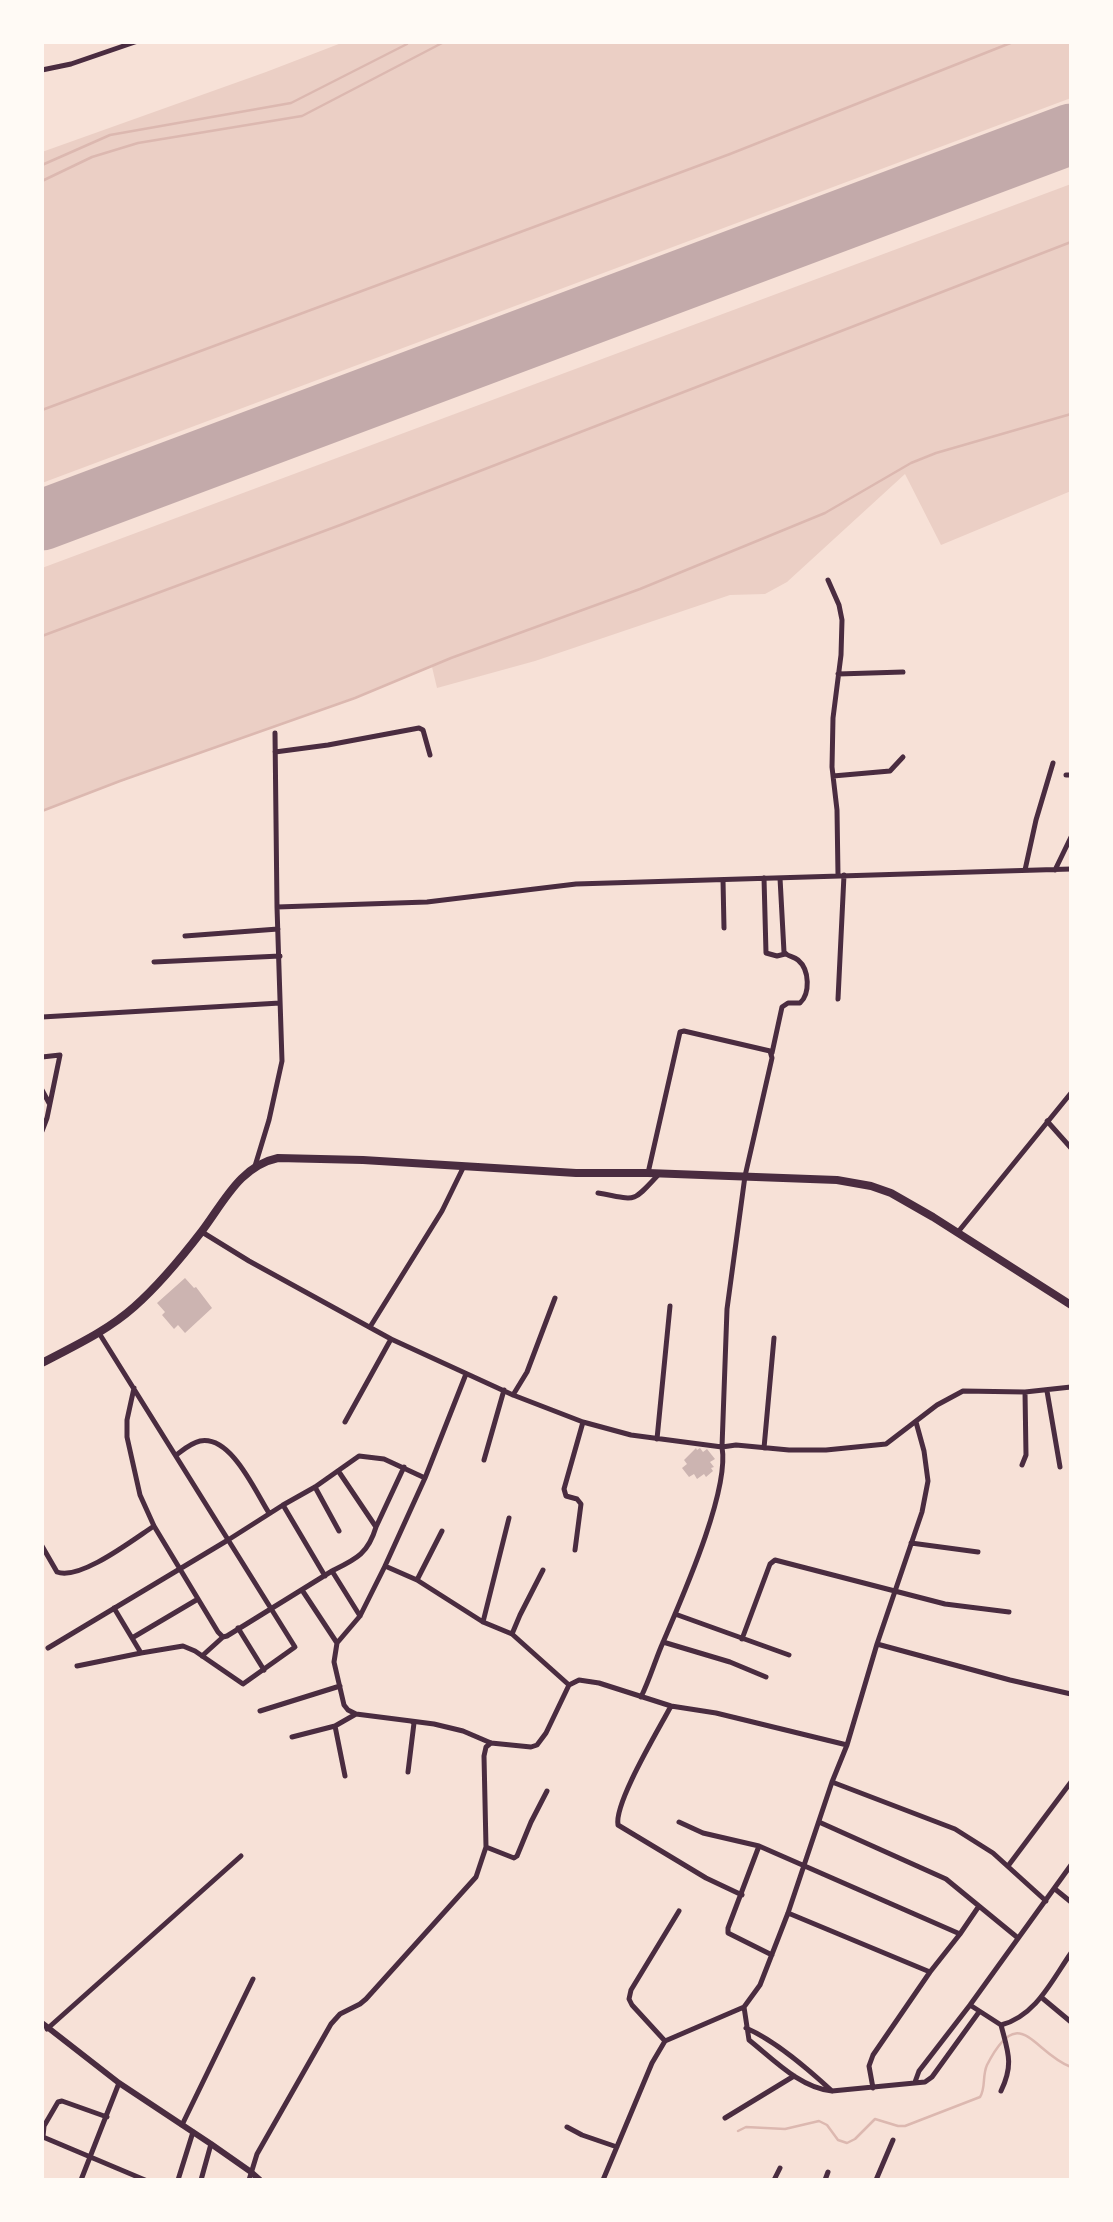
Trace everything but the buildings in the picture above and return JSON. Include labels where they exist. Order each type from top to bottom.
[{"type":"highway","points":[[42,1363],[99,1333],[134,1307],[202,1232],[237,1181],[255,1166],[278,1158],[576,1173],[836,1180],[871,1186],[891,1193],[1071,1305]]},
{"type":"street","points":[[42,70],[71,64],[135,42]]},
{"type":"street","points":[[828,580],[839,605],[842,620],[841,655],[833,718],[833,776],[841,875],[838,999]]},
{"type":"street","points":[[838,674],[903,672]]},
{"type":"street","points":[[275,752],[328,745],[419,727],[423,730],[430,755]]},
{"type":"street","points":[[255,1166],[269,1120],[282,1061],[275,733]]},
{"type":"street","points":[[833,776],[890,771],[903,757]]},
{"type":"street","points":[[1025,870],[1035,820],[1053,763]]},
{"type":"street","points":[[1055,870],[1071,837]]},
{"type":"street","points":[[277,907],[427,902],[576,884],[1071,869]]},
{"type":"street","points":[[641,1697],[675,1614],[716,1500],[724,1458],[722,1447],[727,1309],[745,1176],[782,1007],[788,1003],[800,1003],[807,995],[807,975],[797,960],[785,954],[777,956],[768,955],[766,952],[764,878]]},
{"type":"street","points":[[780,878],[785,954]]},
{"type":"street","points":[[723,880],[724,928]]},
{"type":"street","points":[[185,936],[278,929]]},
{"type":"street","points":[[154,962],[279,956]]},
{"type":"street","points":[[42,1017],[280,1003]]},
{"type":"street","points":[[648,1173],[680,1032],[768,1049],[772,1053]]},
{"type":"street","points":[[42,1056],[60,1055],[42,1131]]},
{"type":"street","points":[[42,1090],[49,1104]]},
{"type":"street","points":[[958,1233],[1071,1093]]},
{"type":"street","points":[[1047,1121],[1071,1148]]},
{"type":"street","points":[[370,1327],[442,1211],[464,1166]]},
{"type":"street","points":[[598,1193],[632,1199],[639,1196],[659,1174]]},
{"type":"street","points":[[202,1232],[391,1339],[513,1395],[583,1422],[631,1435],[722,1447],[736,1445],[789,1450],[826,1450],[886,1444],[937,1405],[963,1391],[1025,1392],[1071,1387]]},
{"type":"street","points":[[513,1395],[527,1372],[555,1298]]},
{"type":"street","points":[[657,1438],[670,1306]]},
{"type":"street","points":[[77,1666],[183,1646],[243,1684],[295,1647],[99,1333]]},
{"type":"street","points":[[764,1448],[774,1338]]},
{"type":"street","points":[[345,1422],[391,1339]]},
{"type":"street","points":[[466,1374],[425,1478],[385,1566],[360,1616],[337,1643],[334,1662],[344,1705],[348,1710],[356,1714],[434,1724],[463,1731],[491,1743],[531,1747],[537,1745],[546,1733],[569,1685],[579,1680],[599,1683],[671,1706],[716,1713],[847,1745]]},
{"type":"street","points":[[134,1388],[127,1420],[127,1437],[140,1495],[154,1525],[223,1637]]},
{"type":"street","points":[[484,1460],[504,1390]]},
{"type":"street","points":[[1048,1391],[1060,1467]]},
{"type":"street","points":[[1022,1465],[1026,1455],[1025,1392]]},
{"type":"street","points":[[575,1550],[581,1504],[577,1499],[566,1496],[564,1489],[583,1422]]},
{"type":"street","points":[[603,2180],[652,2063],[665,2041],[744,2007],[760,1985],[847,1745],[877,1644],[922,1512],[928,1481],[916,1422]]},
{"type":"street","points":[[176,1455],[197,1441],[209,1440],[221,1445],[239,1464],[269,1513]]},
{"type":"street","points":[[48,1648],[315,1487],[359,1456],[384,1459],[425,1478]]},
{"type":"street","points":[[202,1656],[223,1637],[332,1571],[356,1560],[371,1543],[404,1467]]},
{"type":"street","points":[[339,1472],[376,1527]]},
{"type":"street","points":[[315,1487],[339,1531]]},
{"type":"street","points":[[283,1504],[325,1576]]},
{"type":"street","points":[[483,1622],[509,1518]]},
{"type":"street","points":[[42,1546],[57,1572],[68,1574],[93,1564],[154,1525]]},
{"type":"street","points":[[417,1580],[442,1531]]},
{"type":"street","points":[[911,1543],[978,1552]]},
{"type":"street","points":[[742,1639],[770,1564],[775,1560],[945,1604],[1009,1612]]},
{"type":"street","points":[[385,1566],[417,1580],[483,1622],[512,1634],[569,1685]]},
{"type":"street","points":[[512,1634],[543,1570]]},
{"type":"street","points":[[332,1571],[360,1616]]},
{"type":"street","points":[[302,1590],[337,1643]]},
{"type":"street","points":[[132,1638],[198,1599]]},
{"type":"street","points":[[114,1608],[141,1653]]},
{"type":"street","points":[[675,1614],[789,1655]]},
{"type":"street","points":[[239,1628],[264,1670]]},
{"type":"street","points":[[663,1642],[730,1662],[766,1677]]},
{"type":"street","points":[[877,1644],[1071,1694]]},
{"type":"street","points":[[260,1711],[340,1686]]},
{"type":"street","points":[[671,1706],[631,1782],[619,1811],[618,1825],[706,1878],[742,1895]]},
{"type":"street","points":[[292,1737],[335,1726],[356,1714]]},
{"type":"street","points":[[408,1772],[415,1726],[411,1721]]},
{"type":"street","points":[[335,1726],[345,1776]]},
{"type":"street","points":[[249,2180],[257,2154],[335,2018],[366,1998],[476,1877],[486,1847],[484,1756],[486,1747],[491,1743]]},
{"type":"street","points":[[832,1782],[955,1829],[993,1853],[1046,1901]]},
{"type":"street","points":[[1008,1866],[1071,1782]]},
{"type":"street","points":[[486,1847],[514,1858],[517,1856],[547,1791]]},
{"type":"street","points":[[679,1822],[703,1833],[759,1846],[960,1934]]},
{"type":"street","points":[[819,1822],[946,1879],[1018,1938]]},
{"type":"street","points":[[759,1846],[728,1933],[772,1955]]},
{"type":"street","points":[[241,1856],[45,2026],[119,2083],[260,2180]]},
{"type":"street","points":[[915,2082],[919,2071],[1071,1865]]},
{"type":"street","points":[[1055,1889],[1071,1902]]},
{"type":"street","points":[[873,2088],[869,2061],[979,1906]]},
{"type":"street","points":[[665,2041],[629,1999],[631,1990],[679,1911]]},
{"type":"street","points":[[788,1913],[930,1972]]},
{"type":"street","points":[[1002,2028],[1029,2011],[1069,1962],[1071,1953]]},
{"type":"street","points":[[183,2125],[253,1979]]},
{"type":"street","points":[[1041,1997],[1071,2022]]},
{"type":"street","points":[[970,2005],[1002,2028],[1009,2059],[1009,2074],[1001,2091]]},
{"type":"street","points":[[744,2007],[749,2040],[794,2076],[817,2090],[832,2091],[925,2082],[932,2077],[979,2012]]},
{"type":"street","points":[[746,2028],[758,2033],[832,2091]]},
{"type":"street","points":[[725,2118],[794,2076]]},
{"type":"street","points":[[81,2180],[119,2083]]},
{"type":"street","points":[[107,2117],[62,2101],[56,2104],[44,2126],[45,2140],[145,2180]]},
{"type":"street","points":[[567,2127],[617,2147]]},
{"type":"street","points":[[178,2180],[193,2132]]},
{"type":"street","points":[[876,2180],[893,2140]]},
{"type":"street","points":[[201,2180],[211,2144]]},
{"type":"street","points":[[774,2180],[780,2168]]},
{"type":"street","points":[[825,2180],[828,2172]]},
{"type":"shaded area","points":[[344,42],[1071,42],[1071,98],[42,483],[42,152]]},
{"type":"shaded area","points":[[1071,184],[1071,491],[941,545],[905,474],[787,582],[765,594],[730,595],[535,661],[437,688],[432,667],[42,811],[42,568]]},
{"type":"waterway","points":[[42,181],[92,157],[138,143],[302,116],[444,42]]},
{"type":"waterway","points":[[42,410],[730,154],[1013,42]]},
{"type":"waterway","points":[[42,165],[110,135],[291,103],[407,44]]},
{"type":"waterway","points":[[42,636],[343,524],[1071,242]]},
{"type":"waterway","points":[[42,811],[355,698],[451,658],[640,589],[825,513],[911,463],[936,453],[1071,414]]},
{"type":"waterway","points":[[738,2131],[746,2127],[785,2129],[819,2121],[827,2125],[838,2140],[847,2143],[855,2139],[875,2119],[905,2126],[980,2097],[987,2065],[999,2046],[1009,2036],[1018,2033],[1027,2036],[1071,2067]]},
{"type":"runway","points":[[42,520],[1071,134]]}]
